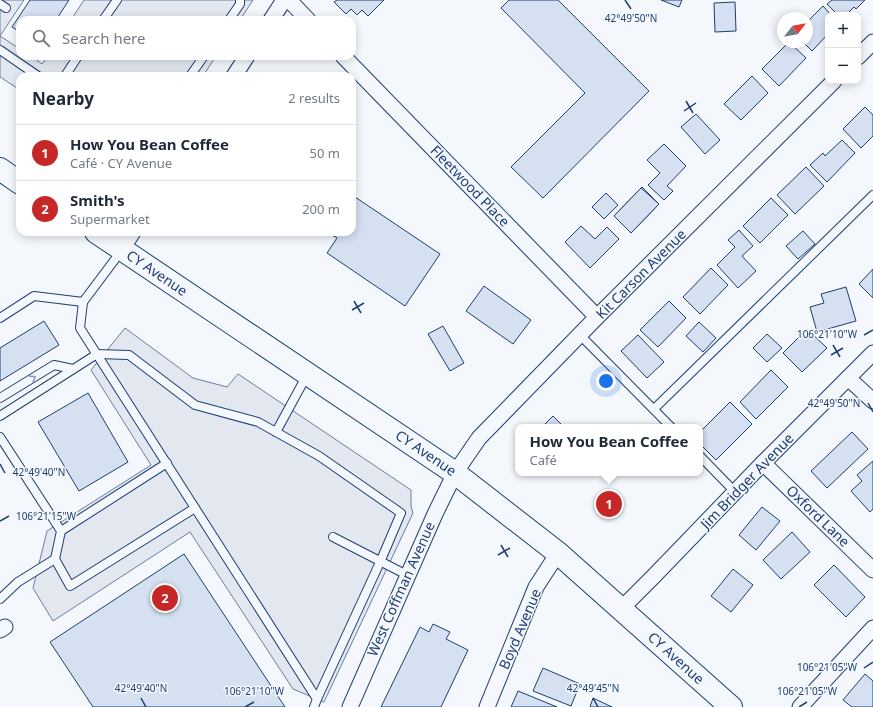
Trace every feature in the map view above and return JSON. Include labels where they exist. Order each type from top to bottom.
[{"type":"main road","points":[[0,170],[16,180]]},
{"type":"main road","name":"CY Avenue","points":[[110,236],[127,241],[308,374],[455,473],[558,553],[731,707]]},
{"type":"street","points":[[274,16],[284,0]]},
{"type":"street","points":[[289,0],[304,16]]},
{"type":"street","points":[[861,54],[873,42]]},
{"type":"street","points":[[237,72],[244,60]]},
{"type":"street","name":"Fleetwood Place","points":[[347,60],[597,317]]},
{"type":"street","name":"Kit Carson Avenue","points":[[455,473],[479,438],[597,317],[831,84]]},
{"type":"street","name":"Jim Bridger Avenue","points":[[621,609],[763,463],[873,353]]},
{"type":"street","points":[[848,378],[873,401]]},
{"type":"street","name":"Oxford Lane","points":[[763,463],[873,570]]},
{"type":"street","name":"West Coffman Avenue","points":[[350,707],[434,514],[455,473]]},
{"type":"street","name":"Boyd Avenue","points":[[486,707],[536,587],[558,553]]},
{"type":"street","points":[[800,707],[873,628]]},
{"type":"lane","points":[[106,16],[117,0]]},
{"type":"lane","points":[[232,16],[240,4],[240,0]]},
{"type":"lane","points":[[0,50],[32,72]]},
{"type":"lane","points":[[68,72],[75,60]]},
{"type":"lane","points":[[193,72],[201,60]]},
{"type":"lane","points":[[654,409],[873,195]]},
{"type":"lane","points":[[127,241],[83,302],[80,328],[167,463],[315,703]]},
{"type":"lane","points":[[0,318],[34,296],[83,302]]},
{"type":"lane","points":[[580,335],[668,424]]},
{"type":"lane","points":[[0,416],[97,354],[129,355],[195,405],[258,422],[319,456],[401,513],[315,703]]},
{"type":"lane","points":[[0,398],[54,365],[73,369]]},
{"type":"lane","points":[[276,432],[308,374]]},
{"type":"lane","points":[[0,437],[61,531],[55,559],[70,586],[195,508]]},
{"type":"lane","points":[[703,459],[735,492]]},
{"type":"lane","points":[[61,531],[167,463]]},
{"type":"lane","points":[[333,537],[408,575]]},
{"type":"lane","points":[[0,599],[18,582],[55,559]]},
{"type":"shaded area","points":[[0,0],[24,0],[0,36]]},
{"type":"shaded area","points":[[84,0],[253,0],[243,16],[74,16]]},
{"type":"shaded area","points":[[0,36],[16,46],[16,60],[36,60],[42,64],[45,60],[213,60],[206,72],[16,72],[16,87],[0,77]]},
{"type":"shaded area","points":[[125,328],[193,378],[227,387],[238,374],[411,490],[411,506],[413,513],[324,702],[293,689],[190,532],[53,621],[33,588],[47,531],[151,465],[91,370]]},
{"type":"building","points":[[30,0],[69,0],[59,16],[19,16]]},
{"type":"building","points":[[337,0],[384,0],[368,16],[362,10],[357,15],[351,9],[346,14],[334,2]]},
{"type":"building","points":[[509,0],[558,0],[649,91],[543,198],[511,167],[585,93],[501,8]]},
{"type":"building","points":[[661,0],[682,0],[679,7]]},
{"type":"building","points":[[832,0],[865,0],[856,9],[854,7],[849,12],[835,12],[827,4]]},
{"type":"building","points":[[735,2],[736,31],[715,32],[714,3]]},
{"type":"building","points":[[823,6],[828,12],[825,12],[825,37],[812,51],[809,48],[813,48],[813,16]]},
{"type":"building","points":[[16,21],[16,30],[12,27]]},
{"type":"building","points":[[783,48],[795,48],[806,58],[779,86],[762,69]]},
{"type":"building","points":[[752,76],[768,93],[741,120],[724,104]]},
{"type":"building","points":[[865,107],[873,115],[873,136],[861,148],[843,129]]},
{"type":"building","points":[[696,114],[720,140],[705,154],[681,127]]},
{"type":"building","points":[[842,140],[855,153],[827,182],[810,165],[823,153],[825,156]]},
{"type":"building","points":[[664,144],[686,166],[667,186],[673,191],[664,200],[648,185],[660,173],[647,160]]},
{"type":"building","points":[[806,167],[824,186],[795,214],[777,195]]},
{"type":"building","points":[[642,187],[659,204],[631,233],[614,216]]},
{"type":"building","points":[[641,188],[659,204],[631,233],[614,216]]},
{"type":"building","points":[[606,193],[618,205],[604,219],[592,207]]},
{"type":"building","points":[[356,198],[440,254],[405,306],[327,253],[337,238],[334,236],[356,236]]},
{"type":"building","points":[[771,198],[788,215],[760,243],[743,226]]},
{"type":"building","points":[[581,226],[595,239],[607,227],[619,239],[590,268],[565,242]]},
{"type":"building","points":[[739,230],[753,246],[742,256],[756,271],[738,288],[717,265],[735,247],[728,240]]},
{"type":"building","points":[[803,231],[815,244],[798,259],[786,246]]},
{"type":"building","points":[[711,268],[728,285],[700,314],[683,297]]},
{"type":"building","points":[[873,269],[873,298],[859,284]]},
{"type":"building","points":[[484,286],[531,320],[513,344],[466,311]]},
{"type":"building","points":[[846,287],[856,321],[817,332],[810,307],[824,303],[821,294]]},
{"type":"building","points":[[669,301],[686,318],[658,347],[640,330]]},
{"type":"building","points":[[44,321],[59,345],[0,381],[0,348]]},
{"type":"building","points":[[699,322],[716,338],[703,352],[686,336]]},
{"type":"building","points":[[443,326],[464,363],[450,371],[428,334]]},
{"type":"building","points":[[807,329],[827,348],[802,372],[783,353]]},
{"type":"building","points":[[767,334],[782,348],[767,362],[753,348]]},
{"type":"building","points":[[638,335],[664,362],[647,378],[621,351]]},
{"type":"building","points":[[771,370],[788,387],[756,419],[740,402]]},
{"type":"building","points":[[88,393],[128,462],[79,491],[38,422]]},
{"type":"building","points":[[730,402],[752,424],[716,460],[703,447],[703,429]]},
{"type":"building","points":[[553,416],[561,424],[545,424]]},
{"type":"building","points":[[852,432],[868,449],[827,488],[811,471]]},
{"type":"building","points":[[873,461],[873,509],[870,512],[851,491],[862,481],[857,475]]},
{"type":"building","points":[[605,496],[619,505],[612,513],[600,503]]},
{"type":"building","points":[[762,507],[780,521],[756,550],[739,535]]},
{"type":"building","points":[[792,532],[810,552],[781,579],[763,560]]},
{"type":"building","points":[[184,554],[285,707],[93,707],[50,642]]},
{"type":"building","points":[[834,565],[865,597],[846,617],[814,585]]},
{"type":"building","points":[[733,569],[753,585],[731,612],[711,596]]},
{"type":"building","points":[[433,624],[450,632],[446,639],[468,650],[441,707],[381,707],[420,627],[429,632]]},
{"type":"building","points":[[543,668],[580,684],[571,706],[533,691]]},
{"type":"building","points":[[865,674],[873,681],[873,707],[852,707],[843,700]]},
{"type":"building","points":[[518,691],[557,707],[511,707]]},
{"type":"building","points":[[593,698],[612,707],[590,707]]},
{"type":"place","name":"How You Bean Coffee","points":[[609,504]]},
{"type":"place","name":"Smith's","points":[[165,598]]}]
